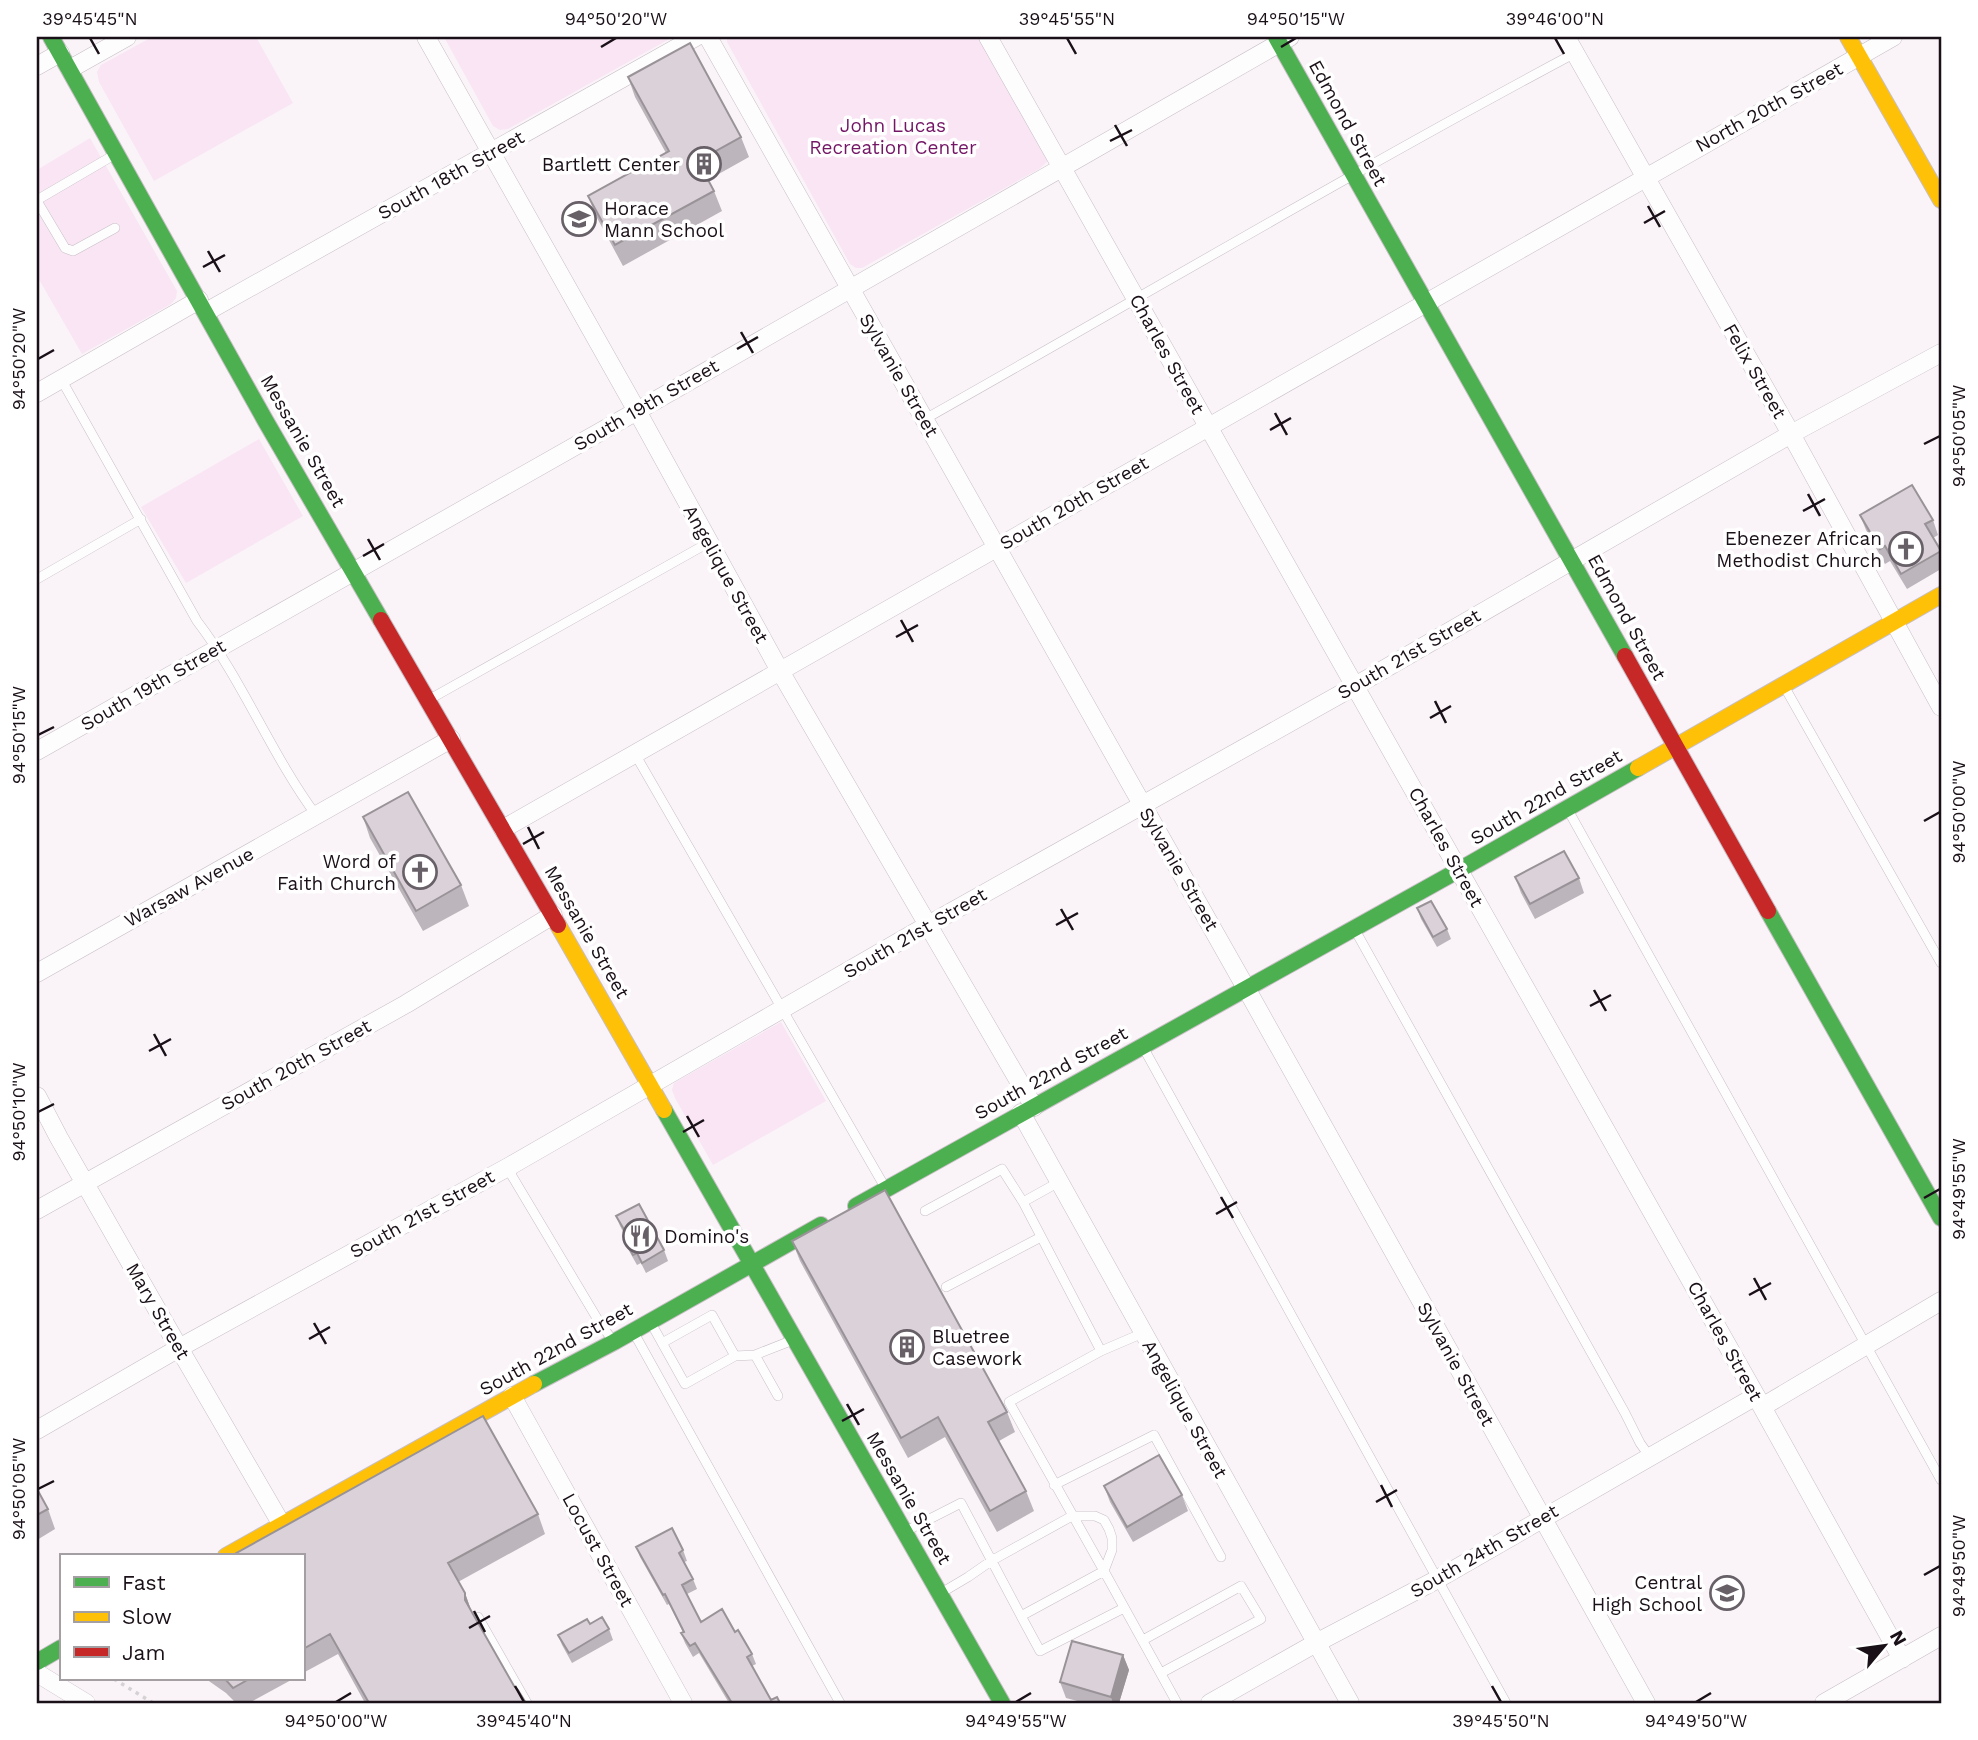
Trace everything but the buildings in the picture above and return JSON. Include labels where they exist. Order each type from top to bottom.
[{"type":"street","points":[[70,69],[127,37]]},
{"type":"street","name":"South 18th Street","points":[[37,393],[493,152],[696,37]]},
{"type":"street","name":"Sylvanie Street","points":[[708,37],[1246,988],[1646,1703]]},
{"type":"street","name":"Felix Street","points":[[1566,37],[1791,434],[1941,707]]},
{"type":"street","points":[[1848,37],[1941,200]]},
{"type":"street","name":"North 20th Street","points":[[1645,177],[1893,37]]},
{"type":"street","name":"Angelique Street","points":[[429,38],[779,671],[928,925],[1027,1110],[1059,1182],[1350,1703]]},
{"type":"street","name":"Charles Street","points":[[991,38],[1902,1659]]},
{"type":"street","name":"South 19th Street","points":[[37,751],[637,411],[1282,39]]},
{"type":"street","name":"Edmond Street","points":[[1282,39],[1353,175],[1941,1218]]},
{"type":"street","points":[[37,66],[55,45]]},
{"type":"street","name":"Messanie Street","points":[[55,45],[265,420],[553,915],[1002,1703]]},
{"type":"street","name":"South 20th Street","points":[[503,829],[1645,177]]},
{"type":"street","name":"South 21st Street","points":[[37,1430],[510,1166],[928,925],[1355,686],[1791,434],[1941,353]]},
{"type":"street","name":"South 22nd Street","points":[[230,1554],[1460,870],[1941,595]]},
{"type":"street","name":"Warsaw Avenue","points":[[37,973],[451,739]]},
{"type":"street","name":"South 20th Street","points":[[37,1210],[405,1004],[553,915]]},
{"type":"street","name":"Mary Street","points":[[37,1096],[178,1349],[282,1525]]},
{"type":"street","name":"South 24th Street","points":[[1210,1703],[1436,1580],[1650,1457],[1866,1346],[1941,1301]]},
{"type":"street","name":"Locust Street","points":[[512,1396],[683,1703]]},
{"type":"street","points":[[1824,1703],[1941,1636]]},
{"type":"street","points":[[37,1662],[60,1649]]},
{"type":"street","points":[[37,1673],[86,1703]]},
{"type":"lane","points":[[925,419],[1440,125],[1575,53]]},
{"type":"lane","points":[[115,228],[74,251],[65,248],[37,200],[116,154]]},
{"type":"lane","points":[[61,379],[197,621],[218,648],[299,793],[316,815]]},
{"type":"lane","points":[[37,579],[141,519]]},
{"type":"lane","points":[[428,699],[708,543]]},
{"type":"lane","points":[[1783,685],[1941,963]]},
{"type":"lane","points":[[635,754],[886,1190]]},
{"type":"lane","points":[[1567,809],[1941,1480]]},
{"type":"lane","points":[[1354,929],[1650,1457]]},
{"type":"lane","points":[[1142,1046],[1506,1703]]},
{"type":"lane","points":[[510,1166],[512,1176],[598,1320],[614,1342]]},
{"type":"lane","points":[[925,1211],[1002,1169],[1023,1202],[1101,1350]]},
{"type":"lane","points":[[1023,1202],[1059,1182]]},
{"type":"lane","points":[[946,1287],[1041,1237]]},
{"type":"lane","points":[[662,1343],[712,1315],[735,1356]]},
{"type":"lane","points":[[650,1321],[685,1384],[735,1356],[755,1356],[795,1340]]},
{"type":"lane","points":[[633,1331],[840,1703]]},
{"type":"lane","points":[[1143,1333],[1101,1350],[1009,1402],[1177,1703]]},
{"type":"lane","points":[[755,1356],[778,1396]]},
{"type":"lane","points":[[1054,1485],[1154,1435],[1221,1557]]},
{"type":"lane","points":[[905,1532],[961,1503],[1040,1651],[1124,1608]]},
{"type":"lane","points":[[939,1594],[991,1561],[1072,1516],[1095,1516],[1104,1520],[1112,1538],[1112,1550],[1104,1571],[1021,1616]]},
{"type":"lane","points":[[1143,1640],[1241,1586],[1261,1619],[1161,1672]]},
{"type":"lane","points":[[478,1617],[527,1703]]},
{"type":"path","points":[[116,1680],[153,1703]]},
{"type":"green space","points":[[152,37],[256,37],[293,103],[154,181],[99,82],[97,72],[101,65]]},
{"type":"green space","points":[[444,37],[673,37],[508,129],[500,130],[493,126]]},
{"type":"green space","name":"John Lucas Recreation Center","points":[[727,37],[981,37],[1048,156],[1047,162],[862,268],[856,268],[850,264],[727,42]]},
{"type":"green space","points":[[90,138],[177,291],[171,304],[82,354],[37,276],[37,170]]},
{"type":"green space","points":[[259,439],[303,516],[186,583],[141,507]]},
{"type":"green space","points":[[781,1022],[826,1101],[713,1165],[675,1098],[672,1090],[674,1083]]},
{"type":"traffic: fast","points":[[51,37],[265,420],[381,620]]},
{"type":"traffic: fast","points":[[1276,37],[1625,656]]},
{"type":"traffic: fast","points":[[856,1206],[1638,768]]},
{"type":"traffic: fast","points":[[1768,911],[1941,1218]]},
{"type":"traffic: fast","points":[[664,1110],[1002,1703]]},
{"type":"traffic: fast","points":[[534,1384],[821,1225]]},
{"type":"traffic: fast","points":[[37,1662],[60,1649]]},
{"type":"traffic: slow","points":[[1848,37],[1941,200]]},
{"type":"traffic: slow","points":[[1638,768],[1941,595]]},
{"type":"traffic: slow","points":[[558,925],[664,1110]]},
{"type":"traffic: slow","points":[[230,1554],[534,1384]]},
{"type":"traffic: jam","points":[[381,620],[558,925]]},
{"type":"traffic: jam","points":[[1625,656],[1768,911]]},
{"type":"place","name":"Bartlett Center","points":[[704,164]]},
{"type":"place","name":"Horace Mann School","points":[[579,219]]},
{"type":"place","name":"Ebenezer African Methodist Church","points":[[1906,549]]},
{"type":"place","name":"Word of Faith Church","points":[[420,872]]},
{"type":"place","name":"Domino's","points":[[640,1236]]},
{"type":"place","name":"Bluetree Casework","points":[[907,1347]]},
{"type":"place","name":"Central High School","points":[[1727,1593]]}]
